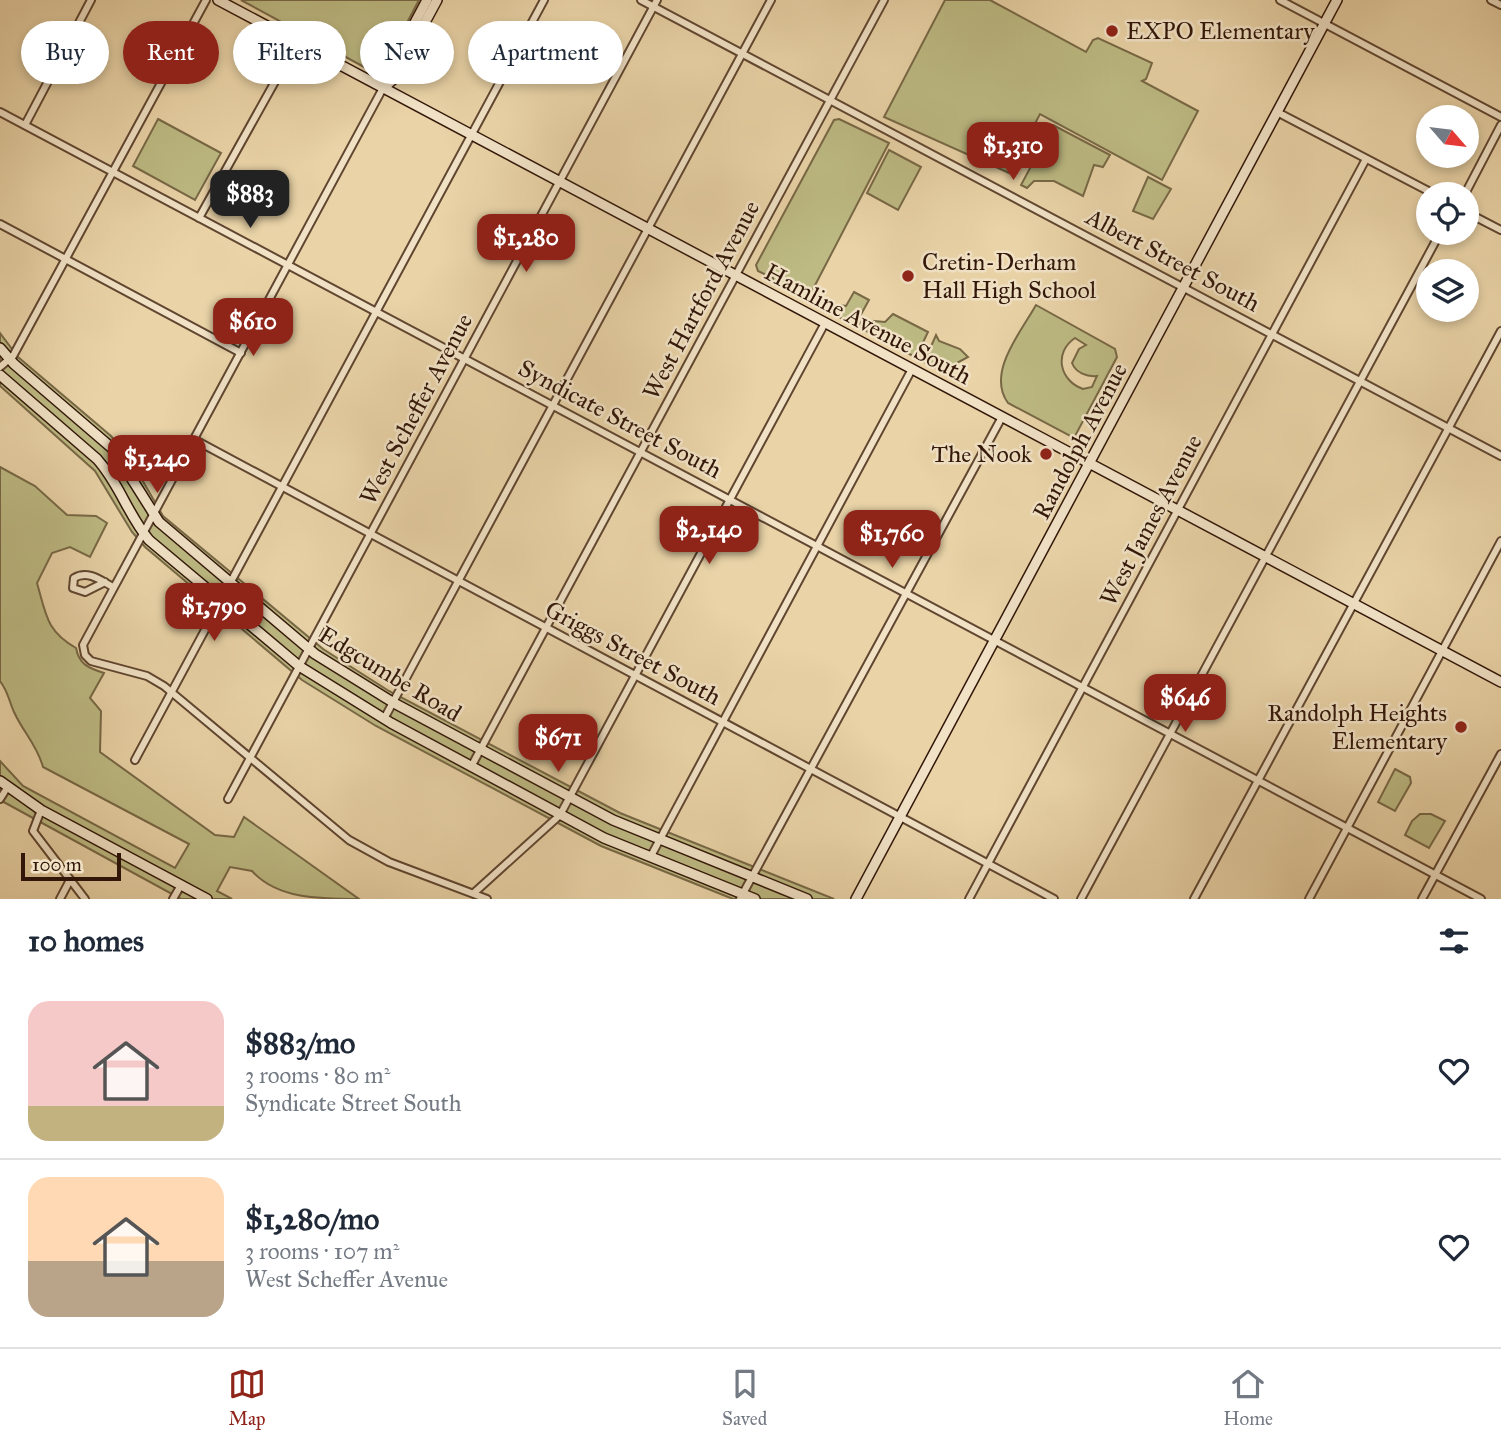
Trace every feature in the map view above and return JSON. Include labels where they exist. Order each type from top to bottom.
[{"type":"street","points":[[25,125],[91,0]]},
{"type":"street","points":[[0,367],[9,359],[66,259],[206,0]]},
{"type":"street","name":"Hamline Avenue South","points":[[218,0],[257,21]]},
{"type":"street","points":[[427,0],[387,75],[383,88],[83,645],[85,655],[91,661],[147,676],[172,692],[327,823],[368,851],[412,872],[475,892],[487,899]]},
{"type":"street","points":[[383,88],[395,78],[437,0]]},
{"type":"street","points":[[135,760],[544,0]]},
{"type":"street","name":"Albert Street South","points":[[641,0],[655,3],[742,54],[1501,456]]},
{"type":"street","points":[[384,719],[771,0]]},
{"type":"street","name":"West Hartford Avenue","points":[[471,767],[884,0]]},
{"type":"street","points":[[1280,0],[1501,117]]},
{"type":"street","name":"Randolph Avenue","points":[[856,899],[1337,0]]},
{"type":"street","points":[[1491,0],[1501,5]]},
{"type":"street","name":"West Scheffer Avenue","points":[[228,799],[655,3]]},
{"type":"street","name":"Hamline Avenue South","points":[[346,68],[1501,682]]},
{"type":"street","points":[[199,218],[273,84]]},
{"type":"street","name":"Syndicate Street South","points":[[0,112],[1481,899]]},
{"type":"street","points":[[1277,112],[1416,185]]},
{"type":"street","points":[[1471,182],[1501,125]]},
{"type":"street","name":"West James Avenue","points":[[969,899],[1366,159]]},
{"type":"street","points":[[1479,219],[1501,230]]},
{"type":"street","points":[[0,224],[241,353]]},
{"type":"street","points":[[1081,899],[1434,245]]},
{"type":"street","points":[[475,892],[560,815],[825,323]]},
{"type":"street","points":[[1194,899],[1501,331]]},
{"type":"street","name":"Edgcumbe Road","points":[[0,348],[9,359],[113,449],[153,516],[308,649],[394,703],[613,820],[807,899]]},
{"type":"street","points":[[652,856],[912,369]]},
{"type":"street","name":"Edgcumbe Road","points":[[0,375],[97,459],[110,475],[130,516],[144,533],[299,666],[384,719],[604,838],[652,856],[742,897],[755,899]]},
{"type":"street","points":[[742,897],[1002,417]]},
{"type":"street","name":"Griggs Street South","points":[[195,440],[1054,899]]},
{"type":"street","points":[[1309,899],[1501,541]]},
{"type":"street","points":[[105,582],[85,592],[74,588],[72,583],[74,578],[87,575],[105,582],[113,587]]},
{"type":"street","points":[[1422,899],[1501,754]]},
{"type":"street","points":[[0,799],[3,785],[41,810],[207,899]]},
{"type":"street","points":[[41,810],[33,831],[85,899]]},
{"type":"street","points":[[60,899],[71,880]]},
{"type":"street","points":[[173,899],[181,885]]},
{"type":"shaded area","points":[[241,0],[419,0],[408,21],[360,21],[360,65],[346,57],[346,21],[280,21]]},
{"type":"shaded area","points":[[945,0],[990,0],[1086,52],[1093,40],[1098,38],[1152,63],[1146,79],[1142,81],[1198,111],[1162,180],[1040,114],[1009,173],[884,117]]},
{"type":"shaded area","points":[[158,119],[221,153],[195,200],[133,166]]},
{"type":"shaded area","points":[[839,119],[889,143],[811,293],[828,304],[828,311],[773,281],[773,278],[758,271],[756,265],[834,120]]},
{"type":"shaded area","points":[[1053,125],[1110,155],[1103,167],[1094,165],[1083,196],[1054,181],[1034,181],[1027,188],[1021,185]]},
{"type":"shaded area","points":[[889,150],[921,167],[898,210],[867,193]]},
{"type":"shaded area","points":[[1148,177],[1171,189],[1153,219],[1133,211]]},
{"type":"shaded area","points":[[854,292],[869,300],[859,318],[845,320],[835,315],[840,305],[846,306]]},
{"type":"shaded area","points":[[1036,305],[1115,349],[1117,357],[1074,438],[1008,403],[1002,391],[1003,366],[1008,353]],"holes":[[[1075,338],[1086,345],[1079,349],[1072,363],[1082,374],[1097,376],[1092,387],[1083,389],[1069,380],[1062,366],[1062,359],[1068,344]]]},
{"type":"shaded area","points":[[893,314],[928,332],[917,355],[913,356],[857,326],[863,320],[885,322]]},
{"type":"shaded area","points":[[0,333],[18,357],[111,436],[129,457],[163,516],[323,649],[389,691],[620,813],[834,899],[733,899],[601,846],[376,726],[302,680],[145,547],[132,532],[95,471],[0,386]]},
{"type":"shaded area","points":[[936,335],[939,341],[960,349],[968,357],[953,365],[947,374],[924,362]]},
{"type":"shaded area","points":[[0,467],[35,486],[67,515],[96,516],[107,523],[90,557],[70,547],[52,553],[37,583],[45,613],[53,628],[76,648],[85,665],[104,673],[90,698],[101,711],[100,752],[215,835],[234,837],[244,817],[359,899],[315,898],[287,892],[262,880],[252,871],[230,867],[217,891],[232,899],[181,899],[0,800],[0,761],[23,786],[175,868],[189,844],[43,767],[12,708],[0,681]]},
{"type":"shaded area","points":[[1395,769],[1410,777],[1411,783],[1395,811],[1378,802]]},
{"type":"shaded area","points":[[1420,814],[1431,814],[1445,821],[1429,848],[1405,835],[1412,821]]},
{"type":"place","name":"EXPO Elementary","points":[[1112,31]]},
{"type":"place","name":"Cretin-Derham Hall High School","points":[[908,276]]},
{"type":"place","name":"The Nook","points":[[1046,454]]},
{"type":"place","name":"Randolph Heights Elementary","points":[[1461,727]]}]
